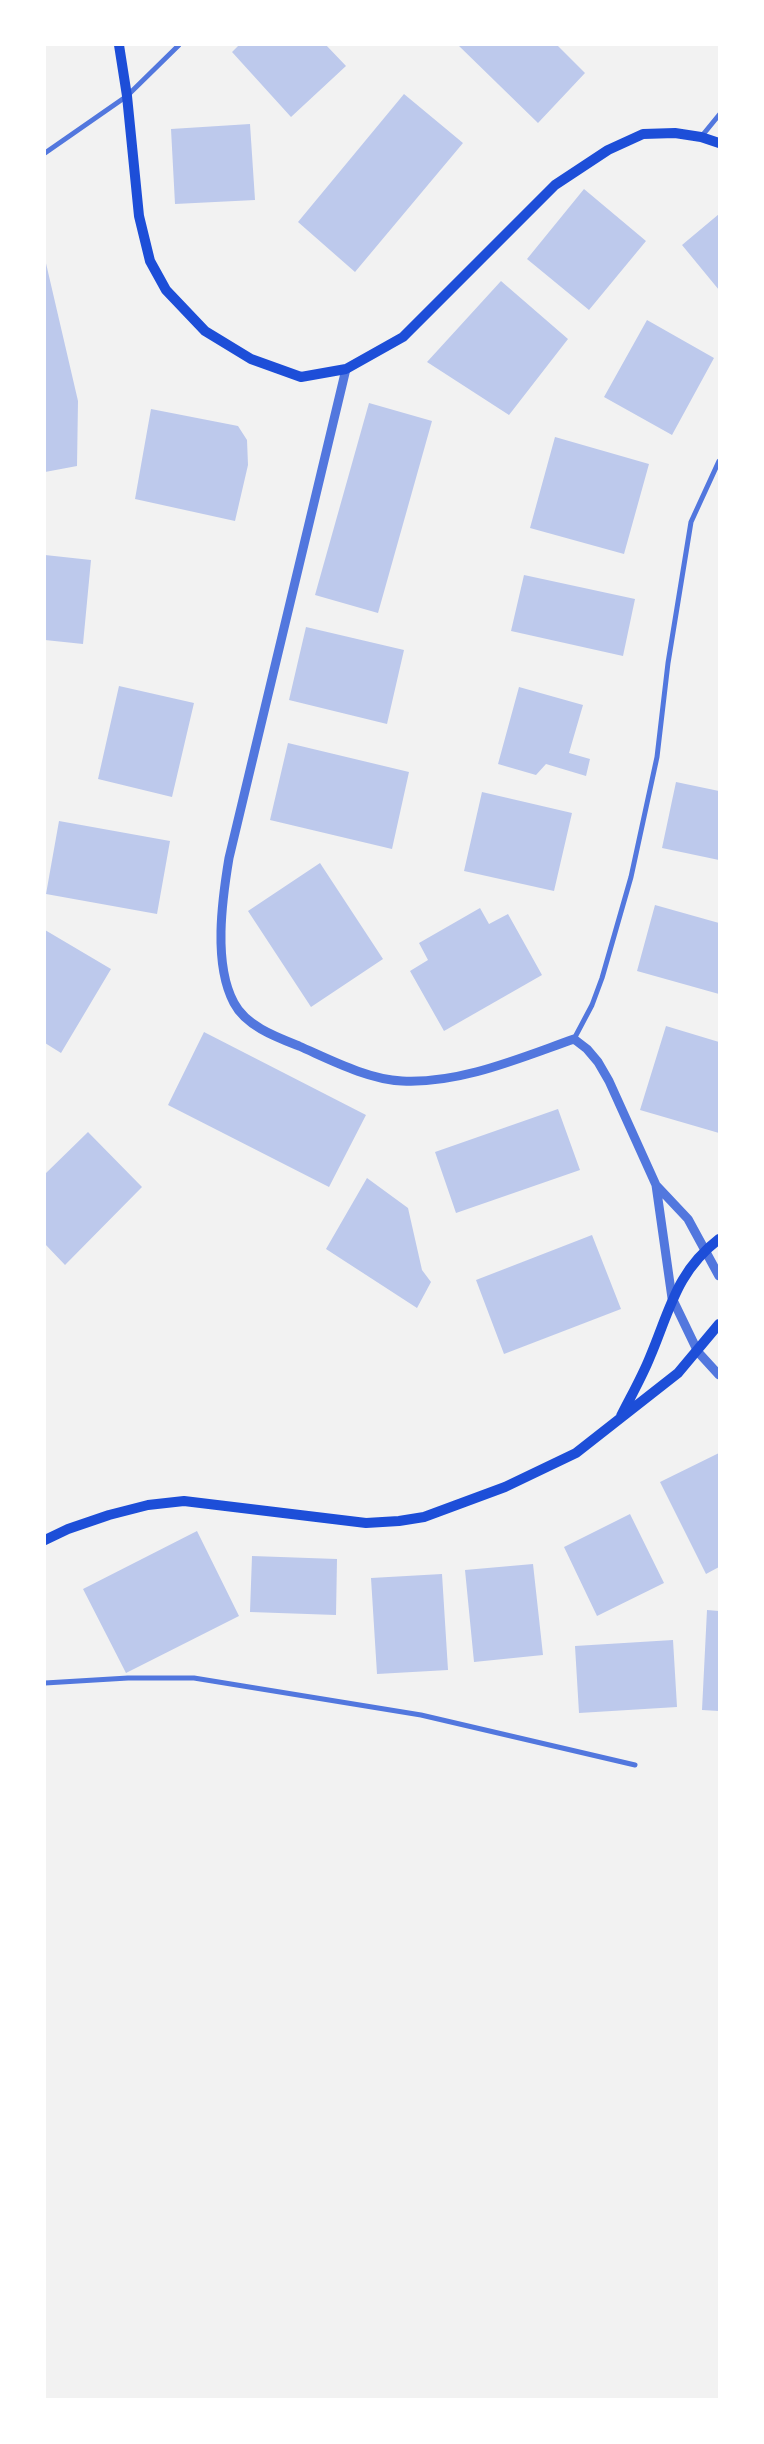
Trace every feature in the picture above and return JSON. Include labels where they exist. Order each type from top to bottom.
[{"type":"main road","points":[[119,45],[127,96],[139,216],[150,261],[166,290],[205,331],[251,359],[302,377],[346,369],[403,337],[555,185],[608,150],[643,134],[675,133],[701,137],[719,143]]},
{"type":"main road","points":[[619,1419],[647,1365],[672,1298],[689,1268],[706,1249],[719,1239]]},
{"type":"main road","points":[[45,1540],[68,1529],[109,1515],[148,1505],[184,1501],[366,1523],[400,1522],[424,1517],[506,1487],[560,1462],[582,1449],[678,1373],[698,1352],[719,1324]]},
{"type":"street","points":[[45,153],[127,96],[179,45]]},
{"type":"street","points":[[701,137],[719,114]]},
{"type":"street","points":[[346,369],[229,858],[222,899],[224,963],[233,1002],[249,1021],[286,1041],[361,1071],[401,1081],[434,1080],[477,1071],[574,1039],[596,996],[631,877],[657,757],[670,653],[691,522],[719,461]]},
{"type":"street","points":[[574,1039],[587,1049],[605,1075],[656,1184],[672,1298],[698,1352],[719,1375]]},
{"type":"street","points":[[656,1184],[688,1219],[719,1276]]},
{"type":"street","points":[[45,1683],[128,1678],[194,1678],[421,1715],[635,1765]]},
{"type":"building","points":[[239,45],[326,45],[346,66],[291,117],[232,52]]},
{"type":"building","points":[[458,45],[557,45],[585,73],[538,123]]},
{"type":"building","points":[[404,94],[463,143],[355,272],[298,222]]},
{"type":"building","points":[[250,124],[255,200],[175,204],[171,129]]},
{"type":"building","points":[[584,189],[646,241],[589,310],[527,259]]},
{"type":"building","points":[[719,214],[719,290],[682,245]]},
{"type":"building","points":[[45,259],[78,401],[77,466],[45,472]]},
{"type":"building","points":[[501,281],[568,339],[509,415],[427,362]]},
{"type":"building","points":[[647,320],[714,358],[672,435],[604,397]]},
{"type":"building","points":[[369,403],[432,421],[378,613],[315,595]]},
{"type":"building","points":[[151,409],[238,426],[247,440],[248,465],[235,521],[135,499]]},
{"type":"building","points":[[555,437],[649,464],[624,554],[530,528]]},
{"type":"building","points":[[45,555],[91,560],[83,644],[45,640]]},
{"type":"building","points":[[524,575],[635,599],[623,656],[511,631]]},
{"type":"building","points":[[306,627],[404,650],[387,724],[289,700]]},
{"type":"building","points":[[119,686],[194,703],[172,797],[98,779]]},
{"type":"building","points":[[519,687],[583,705],[569,753],[590,759],[586,776],[546,764],[536,775],[498,764]]},
{"type":"building","points":[[288,743],[409,772],[392,849],[270,820]]},
{"type":"building","points":[[676,782],[719,791],[719,860],[662,848]]},
{"type":"building","points":[[482,792],[572,813],[554,891],[464,871]]},
{"type":"building","points":[[59,821],[170,841],[157,914],[46,894]]},
{"type":"building","points":[[320,863],[383,959],[311,1007],[248,911]]},
{"type":"building","points":[[655,905],[719,923],[719,994],[637,971]]},
{"type":"building","points":[[480,908],[489,924],[508,914],[542,975],[444,1031],[410,971],[428,960],[419,943]]},
{"type":"building","points":[[45,930],[111,969],[61,1053],[45,1043]]},
{"type":"building","points":[[666,1026],[719,1042],[719,1133],[640,1110]]},
{"type":"building","points":[[204,1032],[366,1115],[329,1187],[168,1105]]},
{"type":"building","points":[[558,1109],[580,1170],[456,1213],[435,1152]]},
{"type":"building","points":[[88,1132],[142,1187],[65,1265],[45,1244],[45,1174]]},
{"type":"building","points":[[367,1178],[408,1208],[422,1270],[431,1282],[417,1308],[326,1249]]},
{"type":"building","points":[[592,1235],[621,1309],[504,1354],[476,1280]]},
{"type":"building","points":[[719,1453],[719,1567],[706,1574],[660,1482]]},
{"type":"building","points":[[630,1514],[664,1583],[597,1616],[564,1547]]},
{"type":"building","points":[[197,1531],[239,1616],[126,1673],[83,1589]]},
{"type":"building","points":[[252,1556],[337,1559],[336,1615],[250,1612]]},
{"type":"building","points":[[533,1564],[543,1655],[474,1662],[465,1570]]},
{"type":"building","points":[[442,1574],[448,1670],[377,1674],[371,1578]]},
{"type":"building","points":[[707,1610],[719,1611],[719,1711],[702,1710]]},
{"type":"building","points":[[673,1640],[677,1707],[579,1713],[575,1646]]}]
